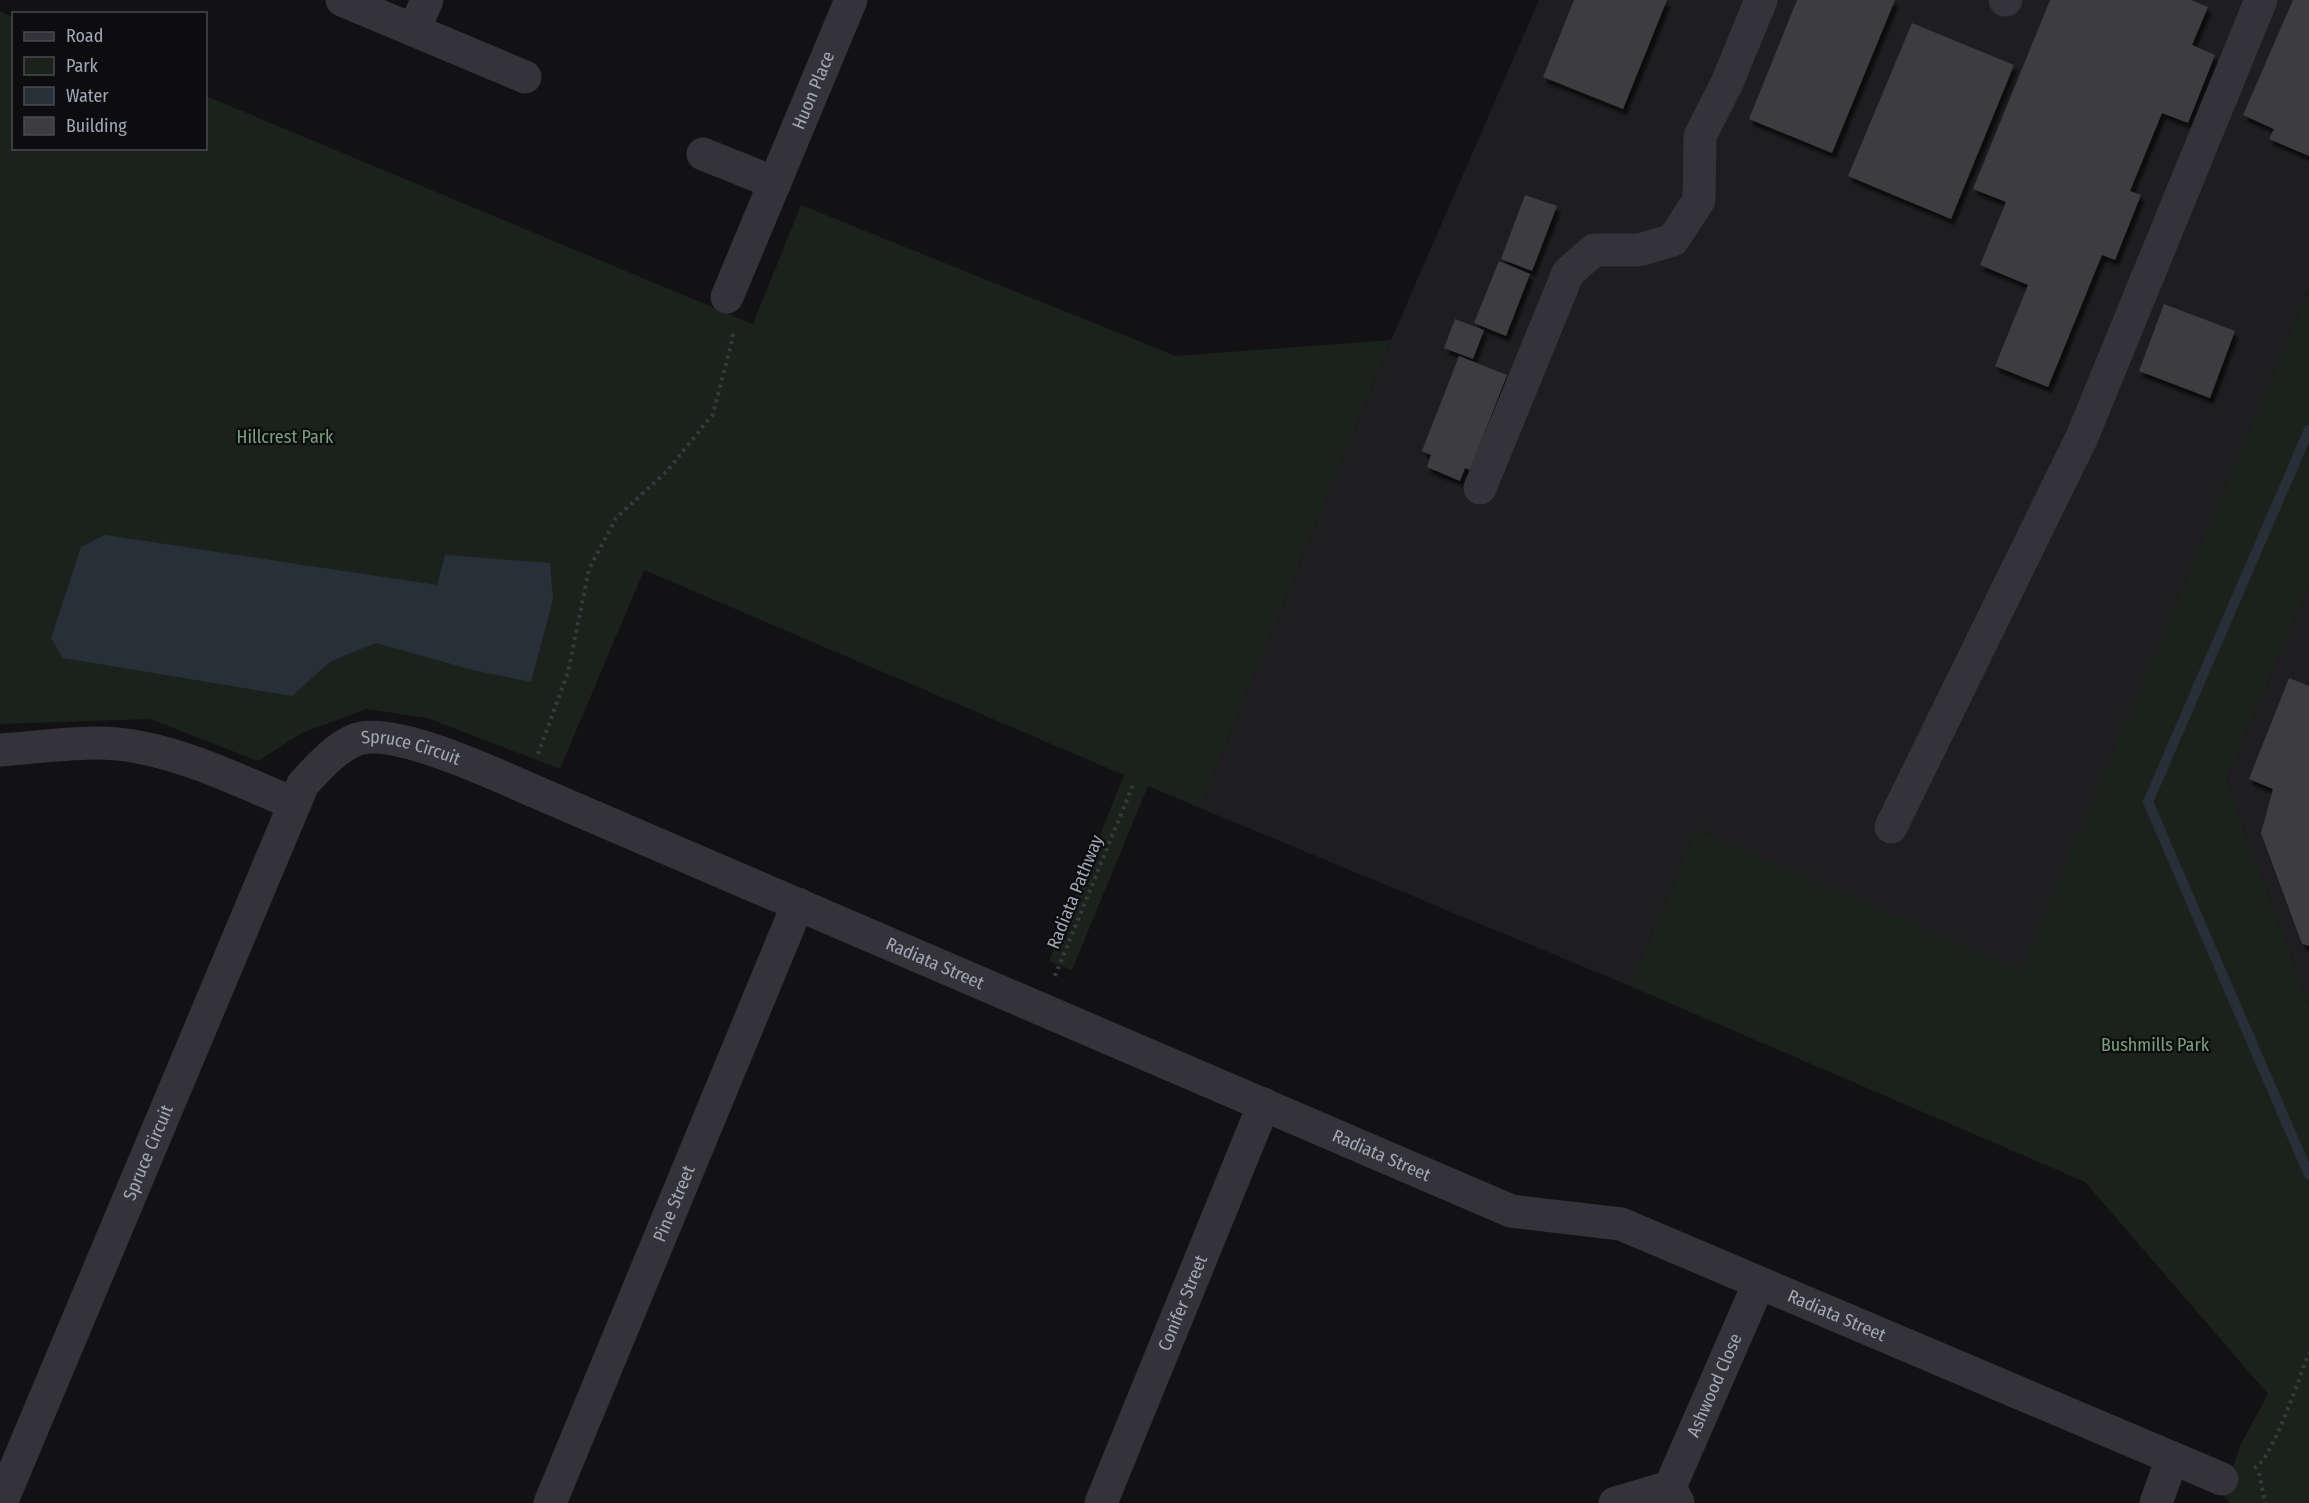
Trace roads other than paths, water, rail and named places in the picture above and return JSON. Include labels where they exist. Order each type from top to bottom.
[{"type":"street","points":[[342,0],[525,77]]},
{"type":"street","points":[[414,30],[427,0]]},
{"type":"street","name":"Huon Place","points":[[727,297],[851,0]]},
{"type":"street","points":[[1480,489],[1568,273],[1594,250],[1639,250],[1673,240],[1699,200],[1700,136],[1727,82],[1761,0]]},
{"type":"street","points":[[1891,827],[2082,437],[2261,0]]},
{"type":"street","points":[[703,154],[775,183]]},
{"type":"street","name":"Spruce Circuit","points":[[1,1503],[303,784],[328,757],[356,739],[388,738],[428,747],[538,793]]},
{"type":"street","points":[[0,750],[97,743],[138,746],[192,762],[295,804]]},
{"type":"street","name":"Radiata Street","points":[[538,793],[1511,1211],[1621,1224],[2222,1479]]},
{"type":"street","name":"Pine Street","points":[[550,1503],[798,904]]},
{"type":"street","name":"Conifer Street","points":[[1101,1503],[1264,1104]]},
{"type":"street","name":"Ashwood Close","points":[[1615,1503],[1674,1495],[1759,1282]]},
{"type":"street","points":[[2156,1503],[2172,1458]]},
{"type":"water","points":[[105,535],[437,585],[445,555],[550,563],[553,599],[531,682],[473,670],[376,643],[331,661],[292,696],[63,658],[51,638],[81,547]]},
{"type":"waterway","points":[[2309,430],[2148,802],[2309,1175]]},
{"type":"park label","name":"Hillcrest Park","points":[[285,437]]},
{"type":"park label","name":"Bushmills Park","points":[[2155,1045]]}]
